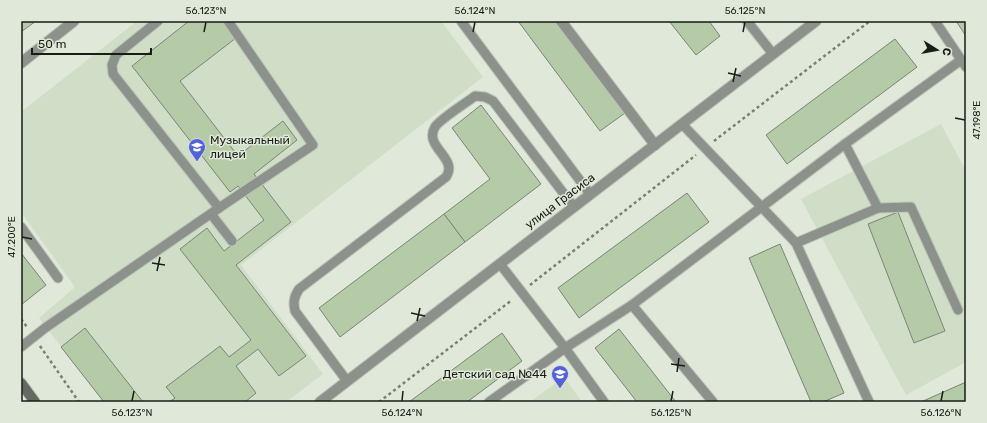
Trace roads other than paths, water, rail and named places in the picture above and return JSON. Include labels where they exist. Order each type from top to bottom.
[{"type":"main road","points":[[21,383],[35,402]]},
{"type":"street","points":[[21,63],[74,21]]},
{"type":"street","points":[[561,21],[655,145]]},
{"type":"street","name":"улица Грасиса","points":[[320,402],[816,21]]},
{"type":"lane","points":[[158,21],[116,55],[112,65],[113,74],[219,208]]},
{"type":"lane","points":[[21,347],[45,328],[313,144],[228,21]]},
{"type":"lane","points":[[461,21],[590,194]]},
{"type":"lane","points":[[747,21],[773,54]]},
{"type":"lane","points":[[489,402],[566,348],[632,305],[845,144],[963,64],[935,21]]},
{"type":"lane","points":[[347,381],[295,311],[293,301],[295,295],[299,289],[446,177],[449,172],[449,164],[435,145],[433,138],[436,125],[475,96],[489,98],[493,101],[574,207]]},
{"type":"lane","points":[[682,124],[796,243],[869,402]]},
{"type":"lane","points":[[845,144],[878,208]]},
{"type":"lane","points":[[796,243],[878,208],[911,207],[958,310]]},
{"type":"lane","points":[[211,214],[232,241]]},
{"type":"lane","points":[[21,227],[58,278]]},
{"type":"lane","points":[[500,264],[566,348],[604,402]]},
{"type":"lane","points":[[632,305],[713,402]]},
{"type":"place","name":"Музыкальный лицей","points":[[197,162]]},
{"type":"place","name":"Детский сад №44","points":[[560,389]]}]
